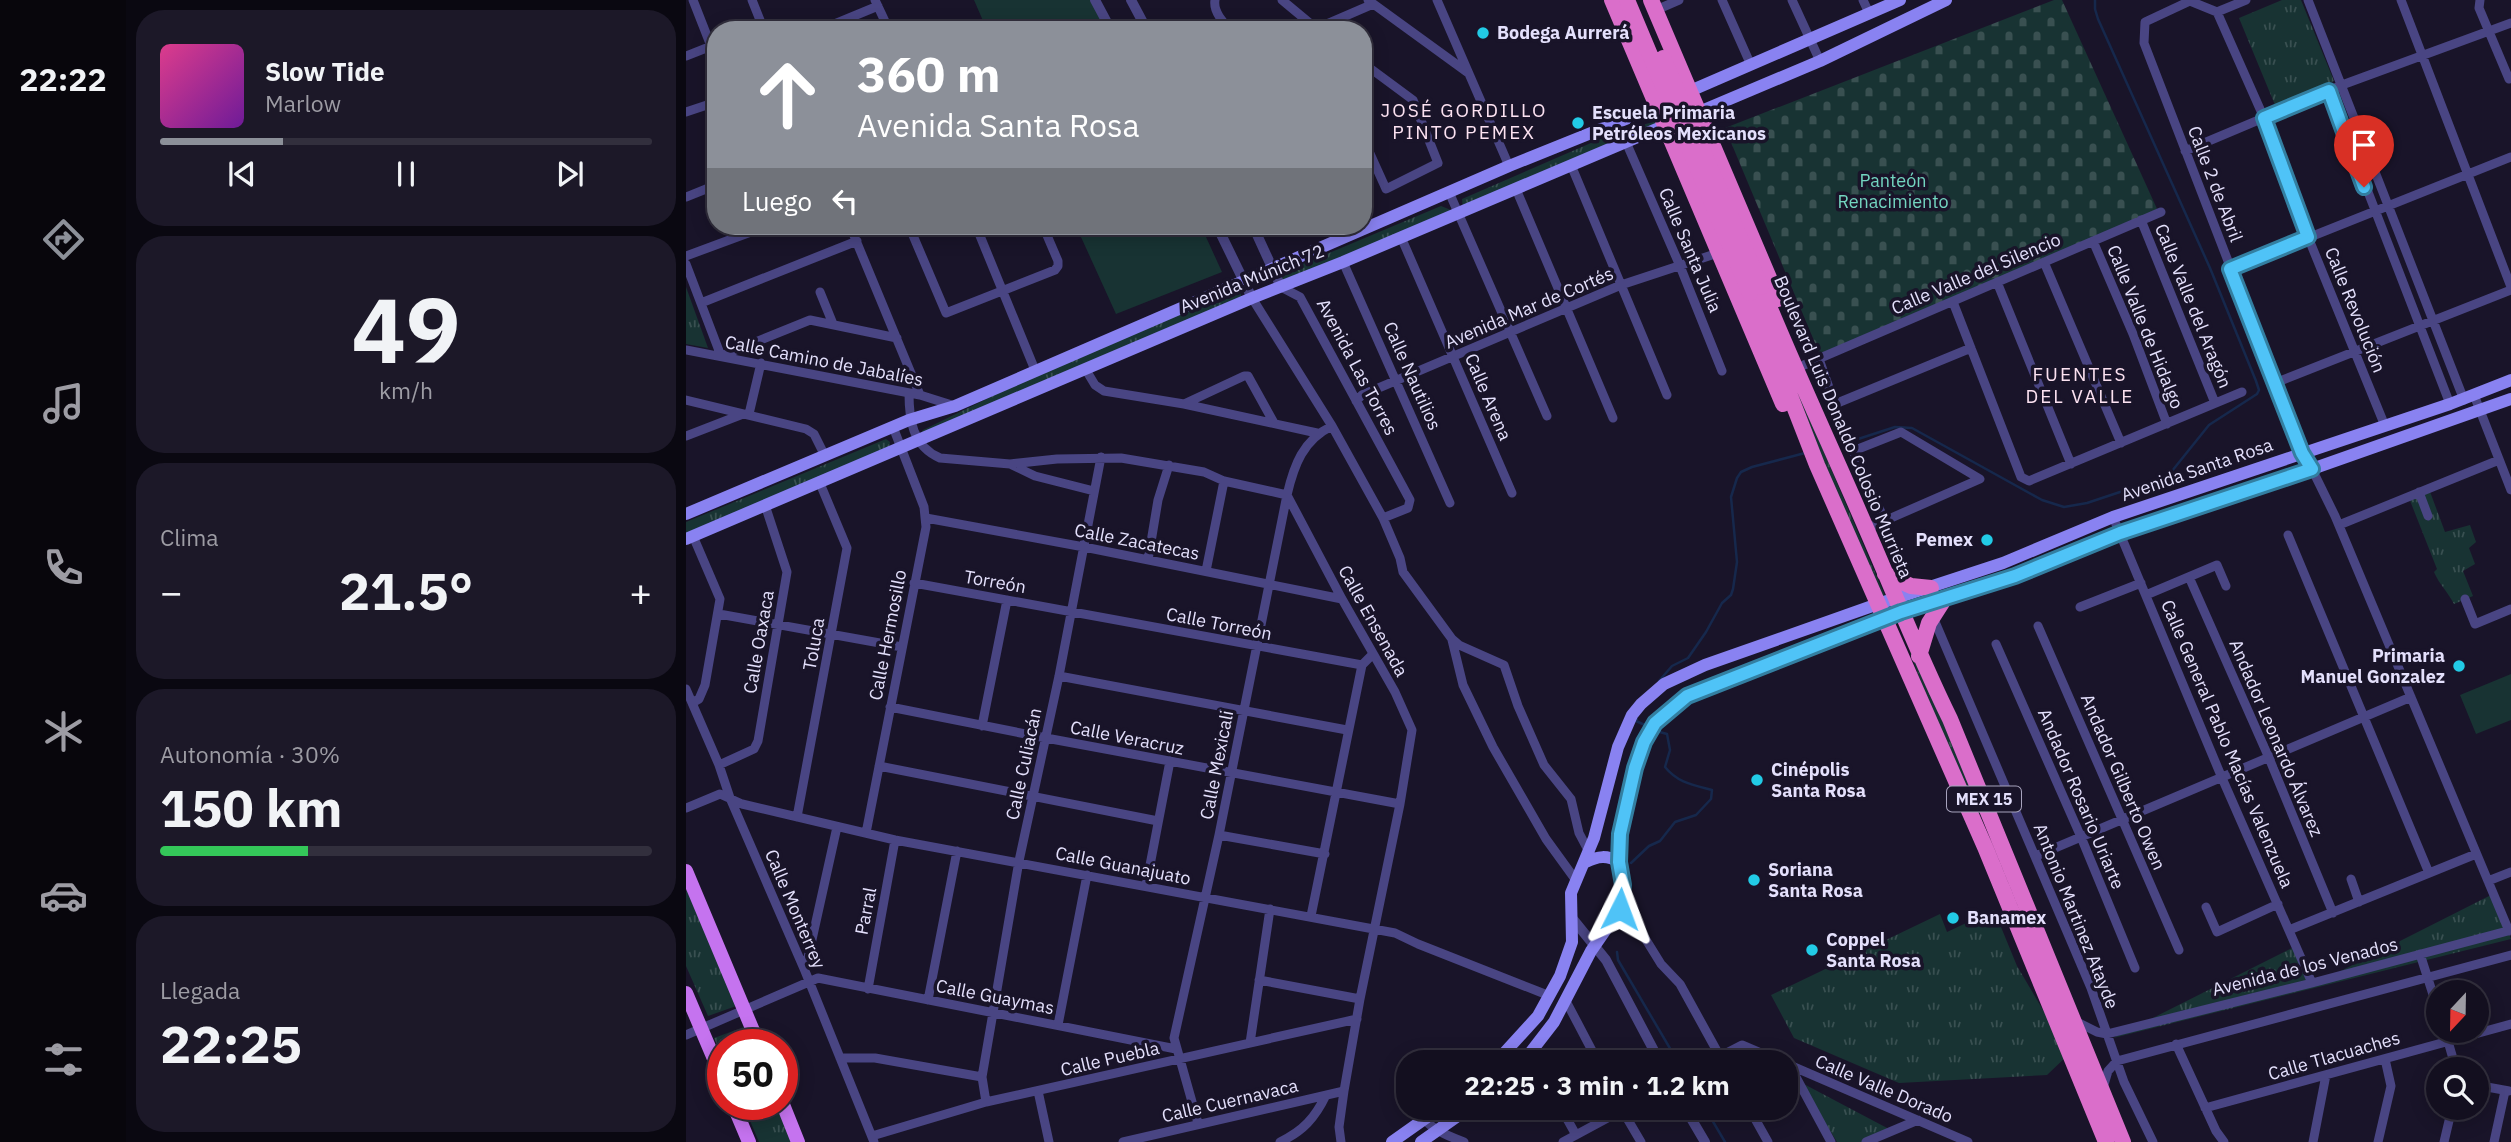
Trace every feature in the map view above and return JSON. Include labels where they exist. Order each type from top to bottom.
[{"type":"highway","points":[[1612,0],[1793,426],[1816,440],[1826,421],[1811,362],[1675,60],[1653,5]]},
{"type":"highway","name":"Boulevard Luis Donaldo Colosio Murrieta","points":[[1627,0],[1756,290]]},
{"type":"highway","name":"Boulevard Luis Donaldo Colosio Murrieta","points":[[1638,0],[1816,440],[1817,465],[1950,719],[2123,1142]]},
{"type":"highway","points":[[1642,70],[1654,79],[1663,79],[1672,71],[1675,60]]},
{"type":"highway","name":"Avenida Múnich 72","points":[[1658,106],[1689,91]]},
{"type":"highway","name":"Avenida Múnich 72","points":[[1667,125],[1699,112]]},
{"type":"highway","points":[[1685,168],[1688,157],[1697,151],[1708,152],[1719,159]]},
{"type":"highway","name":"Boulevard Luis Donaldo Colosio Murrieta","points":[[1816,440],[1835,459],[1867,529],[1885,574],[1890,608],[2106,1142]]},
{"type":"highway","points":[[1885,574],[1911,586],[1931,588]]},
{"type":"highway","points":[[1919,656],[1933,617],[1945,598]]},
{"type":"main road","name":"Avenida Múnich 72","points":[[1689,91],[1900,0]]},
{"type":"main road","name":"Avenida Múnich 72","points":[[1699,112],[1820,61],[1946,0]]},
{"type":"main road","name":"Avenida Múnich 72","points":[[1372,225],[1658,106]]},
{"type":"main road","name":"Avenida Múnich 72","points":[[690,538],[819,481],[1667,125]]},
{"type":"main road","name":"Avenida Múnich 72","points":[[686,514],[909,420],[955,406],[1349,235]]},
{"type":"main road","name":"Avenida Santa Rosa","points":[[1622,901],[1620,834],[1635,768],[1644,742],[1655,723],[1667,710],[1687,696],[1931,588],[2003,563],[2113,517],[2469,398],[2511,380]]},
{"type":"main road","name":"Avenida Santa Rosa","points":[[1508,1050],[1526,1031],[1550,996],[1569,952],[1572,918],[1570,902],[1576,879],[1587,857],[1618,747],[1632,715],[1664,684],[1705,665],[1890,608],[1945,598],[2015,576],[2120,533],[2511,399]]},
{"type":"main road","points":[[1587,857],[1606,856],[1619,862]]},
{"type":"main road","points":[[686,871],[752,1029]]},
{"type":"main road","points":[[1536,1050],[1566,1001],[1595,945],[1616,917],[1622,901]]},
{"type":"main road","points":[[686,993],[707,1041]]},
{"type":"main road","points":[[740,1120],[749,1142]]},
{"type":"main road","points":[[789,1120],[798,1142]]},
{"type":"main road","points":[[1392,1142],[1423,1120]]},
{"type":"main road","points":[[1421,1142],[1452,1120]]},
{"type":"street","points":[[693,0],[707,32]]},
{"type":"street","points":[[752,0],[758,21]]},
{"type":"street","points":[[1095,0],[1106,21]]},
{"type":"street","points":[[1131,0],[1142,21]]},
{"type":"street","points":[[1215,0],[1214,5],[1222,21]]},
{"type":"street","points":[[1282,0],[1307,21]]},
{"type":"street","points":[[1437,0],[1509,166]]},
{"type":"street","points":[[1653,5],[1679,0]]},
{"type":"street","points":[[1722,0],[1750,63]]},
{"type":"street","points":[[1792,0],[1820,61]]},
{"type":"street","points":[[1863,0],[1869,13]]},
{"type":"street","points":[[2217,12],[2246,0]]},
{"type":"street","points":[[2308,0],[2434,322],[2469,398],[2479,411],[2511,490]]},
{"type":"street","points":[[2275,383],[2434,322],[2511,289],[2401,0]]},
{"type":"street","points":[[2480,0],[2479,8],[2509,79]]},
{"type":"street","points":[[1332,21],[1371,1],[1468,73]]},
{"type":"street","name":"Calle 2 de Abril","points":[[2217,12],[2190,1],[2146,22],[2144,43],[2302,453],[2339,525],[2510,931]]},
{"type":"street","points":[[839,21],[877,3],[885,21]]},
{"type":"street","name":"Calle Revolución","points":[[2217,12],[2264,118],[2308,237],[2385,426]]},
{"type":"street","points":[[2185,151],[2342,85],[2511,23]]},
{"type":"street","points":[[686,56],[707,47]]},
{"type":"street","points":[[1372,70],[1407,95],[1416,105],[1438,163],[1389,189],[1384,187],[1372,159]]},
{"type":"street","points":[[2329,91],[2373,211],[2450,404]]},
{"type":"street","points":[[686,112],[707,105]]},
{"type":"street","name":"Calle Santa Julia","points":[[1626,142],[1722,371]]},
{"type":"street","points":[[2230,269],[2511,157]]},
{"type":"street","points":[[1572,165],[1667,395]]},
{"type":"street","points":[[686,197],[707,189]]},
{"type":"street","points":[[1516,189],[1613,418]]},
{"type":"street","points":[[1449,192],[1547,416]]},
{"type":"street","name":"Calle Valle del Silencio","points":[[1811,362],[2161,212]]},
{"type":"street","name":"Calle Valle del Aragón","points":[[2141,220],[2215,403]]},
{"type":"street","points":[[686,256],[743,235]]},
{"type":"street","points":[[854,235],[920,395]]},
{"type":"street","points":[[913,235],[946,313],[1055,270],[1058,266],[1046,235]]},
{"type":"street","points":[[980,235],[1035,370]]},
{"type":"street","points":[[1222,235],[1252,298],[1332,426],[1383,517],[1403,572],[1452,639],[1504,665],[1518,706],[1544,765],[1571,799],[1587,857]]},
{"type":"street","name":"Avenida Las Torres","points":[[1258,235],[1281,287],[1300,297],[1410,500],[1408,508],[1383,517]]},
{"type":"street","name":"Calle Arena","points":[[1401,237],[1512,493]]},
{"type":"street","name":"Calle Valle de Hidalgo","points":[[2093,241],[2133,334],[2167,424]]},
{"type":"street","points":[[701,303],[857,242]]},
{"type":"street","name":"Avenida Mar de Cortés","points":[[1356,401],[1362,395],[1566,307],[1621,285],[1718,253]]},
{"type":"street","name":"Calle Nautilios","points":[[1343,262],[1450,503]]},
{"type":"street","points":[[2044,262],[2121,443]]},
{"type":"street","points":[[686,264],[721,356],[810,320],[897,338]]},
{"type":"street","points":[[1997,282],[2071,464]]},
{"type":"street","points":[[820,292],[833,324]]},
{"type":"street","points":[[1953,302],[2024,480],[2029,481],[2242,392]]},
{"type":"street","points":[[1835,404],[1971,348]]},
{"type":"street","name":"Calle Camino de Jabalíes","points":[[686,350],[920,395],[955,406]]},
{"type":"street","points":[[1811,362],[1835,404],[1885,521]]},
{"type":"street","points":[[747,414],[761,363]]},
{"type":"street","points":[[1086,370],[1098,389],[1184,404],[1317,433],[1332,426]]},
{"type":"street","points":[[1184,404],[1248,376],[1273,423]]},
{"type":"street","points":[[909,393],[909,420],[917,440],[940,458],[1010,464],[1057,458],[1101,457],[1204,472],[1224,481],[1287,495]]},
{"type":"street","points":[[686,400],[811,431],[825,456]]},
{"type":"street","points":[[686,436],[747,414]]},
{"type":"street","name":"Calle Hermosillo","points":[[866,833],[926,518],[892,427]]},
{"type":"street","points":[[1850,444],[1901,432],[1980,478],[1867,529]]},
{"type":"street","name":"Calle Mexicali","points":[[1198,1124],[1174,1038],[1219,835],[1287,495],[1294,467],[1317,433]]},
{"type":"street","name":"Calle Culiacán","points":[[986,1102],[982,1077],[991,1012],[1101,457]]},
{"type":"street","points":[[2339,525],[2499,460]]},
{"type":"street","points":[[1010,464],[1035,476],[1094,491]]},
{"type":"street","points":[[1148,560],[1158,500],[1169,465]]},
{"type":"street","name":"Toluca","points":[[797,817],[847,548],[819,481]]},
{"type":"street","points":[[1206,571],[1224,481]]},
{"type":"street","points":[[2418,492],[2428,516]]},
{"type":"street","name":"Calle Ensenada","points":[[1287,495],[1395,692],[1412,730],[1344,1091],[1339,1127],[1341,1142]]},
{"type":"street","name":"Calle Oaxaca","points":[[719,765],[756,746],[779,625],[787,572],[765,505]]},
{"type":"street","name":"Calle General Pablo Macías Valenzuela","points":[[2113,517],[2222,778],[2312,983]]},
{"type":"street","name":"Calle Zacatecas","points":[[926,518],[1342,599]]},
{"type":"street","points":[[2288,535],[2429,873]]},
{"type":"street","points":[[690,538],[720,599],[705,685],[699,699],[692,703]]},
{"type":"street","points":[[2146,595],[2217,565],[2226,586]]},
{"type":"street","name":"Andador Leonardo Álvarez","points":[[2189,577],[2269,758],[2333,913]]},
{"type":"street","name":"Torreón","points":[[914,583],[1070,611]]},
{"type":"street","points":[[2080,607],[2141,583]]},
{"type":"street","points":[[2465,598],[2475,624],[2511,609]]},
{"type":"street","points":[[982,726],[1007,600]]},
{"type":"street","name":"Calle Torreón","points":[[1070,611],[1362,665]]},
{"type":"street","points":[[719,614],[902,647]]},
{"type":"street","name":"Antonio Martinez Atayde","points":[[1933,617],[2091,988],[2124,1082],[2153,1142]]},
{"type":"street","name":"Andador Gilberto Owen","points":[[2038,625],[2179,950]]},
{"type":"street","points":[[1452,639],[1463,685],[1493,747],[1546,839],[1576,879]]},
{"type":"street","name":"Andador Rosario Uriarte","points":[[1996,644],[2135,968]]},
{"type":"street","points":[[1311,916],[1362,665],[1373,654]]},
{"type":"street","points":[[1059,676],[1347,730]]},
{"type":"street","name":"Calle Monterrey","points":[[686,689],[873,1139]]},
{"type":"street","points":[[2035,856],[2411,697]]},
{"type":"street","name":"Calle Veracruz","points":[[890,707],[1231,774],[1400,803]]},
{"type":"street","points":[[1146,886],[1170,761]]},
{"type":"street","points":[[879,766],[1158,821]]},
{"type":"street","name":"Calle Guanajuato","points":[[686,808],[720,794],[742,804],[895,840],[1395,933],[1550,996]]},
{"type":"street","points":[[686,1035],[744,1010],[807,976],[837,827]]},
{"type":"street","points":[[1219,835],[1325,854]]},
{"type":"street","name":"Parral","points":[[868,989],[895,840]]},
{"type":"street","points":[[928,1000],[957,851]]},
{"type":"street","points":[[2289,930],[2476,854]]},
{"type":"street","points":[[2488,881],[2511,872]]},
{"type":"street","points":[[1058,1024],[1087,875]]},
{"type":"street","points":[[2351,879],[2359,902]]},
{"type":"street","points":[[1622,901],[1661,964],[1680,984],[1717,1050]]},
{"type":"street","points":[[2206,907],[2217,932],[2278,904]]},
{"type":"street","points":[[1250,1043],[1270,909]]},
{"type":"street","points":[[1572,918],[1606,960],[1654,1050]]},
{"type":"street","name":"Avenida de los Venados","points":[[2107,1034],[2510,931]]},
{"type":"street","points":[[2420,954],[2428,980]]},
{"type":"street","points":[[2103,1093],[2108,1071],[2117,1061],[2511,955]]},
{"type":"street","name":"Calle Guaymas","points":[[807,976],[1176,1049]]},
{"type":"street","points":[[1259,980],[1360,999]]},
{"type":"street","points":[[1566,1001],[1592,1050]]},
{"type":"street","name":"Calle Puebla","points":[[873,1139],[986,1102],[1357,1019]]},
{"type":"street","points":[[2075,1021],[2107,1034]]},
{"type":"street","name":"Calle Tlacuaches","points":[[2489,1028],[2511,1024]]},
{"type":"street","name":"Calle Tlacuaches","points":[[2205,1108],[2385,1059],[2426,1043]]},
{"type":"street","points":[[2176,1044],[2205,1108],[2224,1142]]},
{"type":"street","name":"Calle Valle Dorado","points":[[1735,1050],[1742,1045],[1754,1050]]},
{"type":"street","points":[[840,1058],[896,1061],[982,1077]]},
{"type":"street","points":[[2378,1142],[2391,1086],[2385,1059]]},
{"type":"street","name":"Calle Valle Dorado","points":[[1798,1069],[1968,1142]]},
{"type":"street","points":[[2313,1142],[2326,1075]]},
{"type":"street","points":[[1798,1085],[1831,1142]]},
{"type":"street","points":[[2489,1087],[2508,1091],[2494,1142]]},
{"type":"street","points":[[1038,1091],[1049,1142]]},
{"type":"street","name":"Calle Cuernavaca","points":[[1123,1142],[1344,1091]]},
{"type":"street","points":[[1280,1142],[1316,1115],[1325,1095]]},
{"type":"street","points":[[1423,1120],[1436,1131],[1464,1142]]},
{"type":"street","points":[[1568,1120],[1576,1135]]},
{"type":"street","points":[[1563,1142],[1602,1120]]},
{"type":"street","points":[[1629,1120],[1640,1142]]},
{"type":"street","points":[[1692,1120],[1705,1142]]},
{"type":"street","points":[[1756,1120],[1768,1142]]},
{"type":"street","points":[[1866,1142],[1918,1120]]},
{"type":"street","points":[[2444,1142],[2449,1120]]},
{"type":"green space","points":[[974,0],[1100,0],[1109,21],[983,21]]},
{"type":"green space","name":"Panteón Renacimiento","points":[[2054,0],[2062,0],[2158,211],[1820,355],[1725,128]]},
{"type":"green space","points":[[2282,0],[2301,0],[2334,81],[2275,105],[2239,18]]},
{"type":"green space","points":[[1664,121],[1463,209],[1462,199],[1614,133]]},
{"type":"green space","points":[[1697,154],[1886,598],[1883,597],[1853,532]]},
{"type":"green space","points":[[1441,206],[1451,210],[1284,283],[1279,274],[1372,235]]},
{"type":"green space","points":[[1080,235],[1205,235],[1222,272],[1116,314]]},
{"type":"green space","points":[[686,287],[708,348],[686,344]]},
{"type":"green space","points":[[1235,290],[1241,293],[1241,297],[921,433],[1005,390]]},
{"type":"green space","points":[[886,439],[890,442],[889,450],[686,539],[686,522]]},
{"type":"green space","points":[[2429,489],[2445,532],[2470,525],[2476,542],[2469,548],[2475,564],[2463,571],[2473,596],[2454,604],[2434,572],[2437,569],[2409,498]]},
{"type":"green space","points":[[1913,650],[1975,800],[1987,837],[1933,713],[1910,653]]},
{"type":"green space","points":[[2511,674],[2511,720],[2476,734],[2460,695]]},
{"type":"green space","points":[[686,880],[739,1005],[708,1016],[686,966]]},
{"type":"green space","points":[[2493,894],[2511,939],[2113,1038],[2296,946],[2313,985]]},
{"type":"green space","points":[[1994,910],[2017,966],[2069,1054],[2047,1075],[1899,1083],[1794,1038],[1771,995],[1940,914],[1947,932]]},
{"type":"green space","points":[[1800,1082],[1889,1129],[1864,1142],[1837,1142]]},
{"type":"green space","points":[[750,1120],[786,1120],[795,1142],[759,1142]]},
{"type":"waterway","points":[[1852,441],[1895,427],[1912,428],[2042,500],[2064,507],[2087,503],[2162,478],[2172,471],[2209,425],[2257,394],[2259,390],[2256,381],[2210,268],[2098,19],[2095,0]]},
{"type":"waterway","points":[[1659,681],[1672,666],[1688,658],[1722,603],[1731,595],[1737,562],[1731,497],[1737,478],[1741,472],[1752,467],[1805,453]]},
{"type":"waterway","points":[[1637,719],[1636,721],[1647,726]]},
{"type":"waterway","points":[[1631,863],[1649,846],[1660,841],[1675,822],[1696,815],[1711,799],[1712,790],[1681,780],[1665,767],[1670,750],[1667,734],[1656,731]]},
{"type":"waterway","points":[[1617,952],[1618,960],[1671,1050]]},
{"type":"waterway","points":[[1712,1120],[1725,1142]]},
{"type":"place","name":"Bodega Aurrerá","points":[[1483,33]]},
{"type":"place","name":"Escuela Primaria Petróleos Mexicanos","points":[[1578,123]]},
{"type":"place","name":"Pemex","points":[[1987,540]]},
{"type":"place","name":"Primaria Manuel Gonzalez","points":[[2459,666]]},
{"type":"place","name":"Cinépolis Santa Rosa","points":[[1757,780]]},
{"type":"place","name":"Soriana Santa Rosa","points":[[1754,880]]},
{"type":"place","name":"Banamex","points":[[1953,918]]},
{"type":"place","name":"Coppel Santa Rosa","points":[[1812,950]]},
{"type":"district","name":"JOSÉ GORDILLO PINTO PEMEX","points":[[1464,121]]},
{"type":"district","name":"FUENTES DEL VALLE","points":[[2080,385]]},
{"type":"route","points":[[1620,909],[1623,885],[1619,862],[1620,834],[1635,768],[1644,742],[1655,723],[1667,710],[1687,696],[1901,612],[2015,576],[2120,533],[2312,469],[2302,453],[2230,269],[2308,237],[2264,118],[2329,91],[2364,187]]}]
